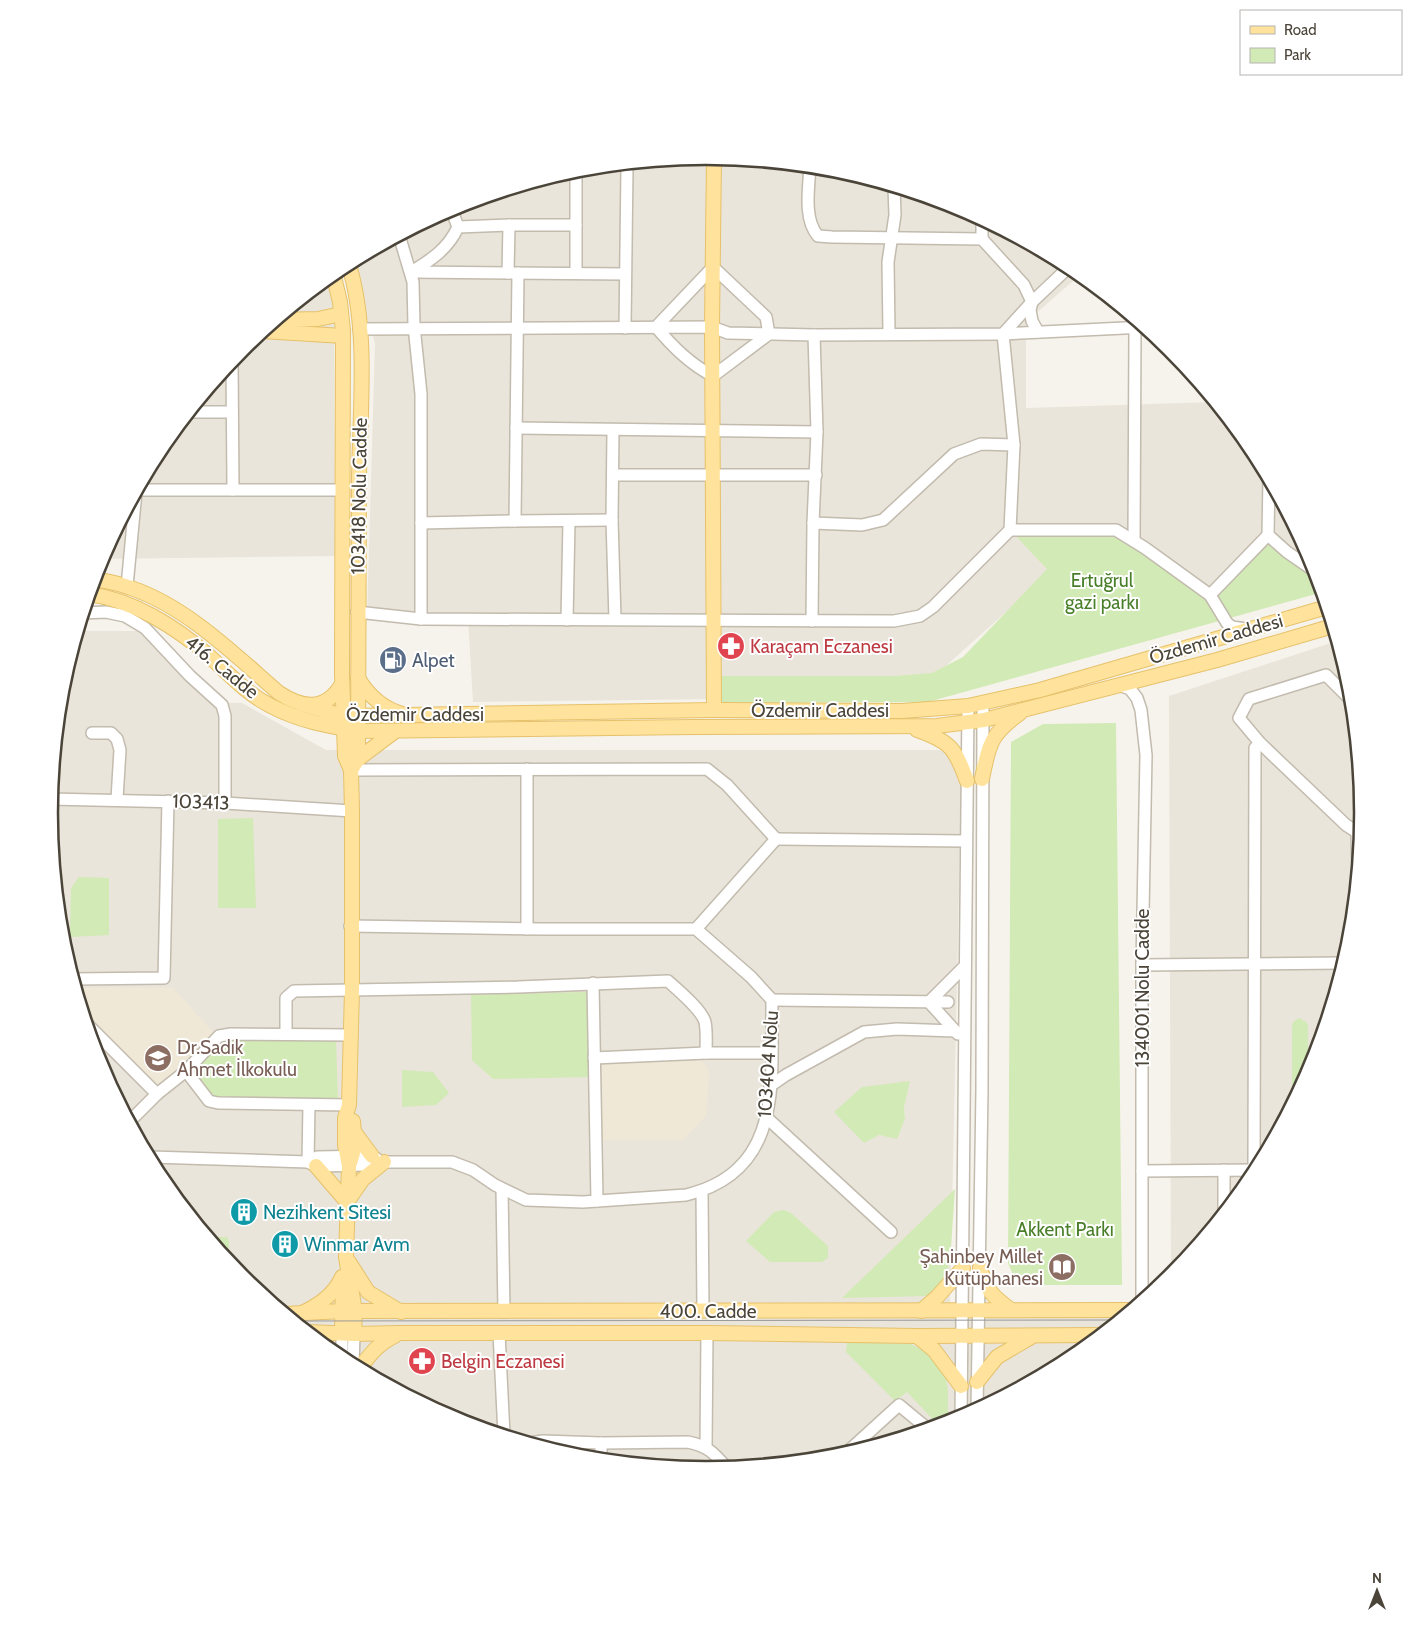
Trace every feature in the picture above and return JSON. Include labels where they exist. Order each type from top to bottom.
[{"type":"main road","points":[[714,164],[712,327],[714,710]]},
{"type":"main road","name":"103418 Nolu Cadde","points":[[350,271],[357,300],[361,364],[357,612],[358,731],[354,764]]},
{"type":"main road","points":[[335,282],[343,336],[342,684],[344,748],[345,756],[354,764]]},
{"type":"main road","points":[[287,318],[318,319],[341,314]]},
{"type":"main road","points":[[271,332],[343,336]]},
{"type":"main road","name":"Özdemir Caddesi","points":[[101,581],[127,586],[150,596],[202,628],[279,693],[343,722],[358,716],[714,710],[902,711],[968,706],[1040,690],[1321,608]]},
{"type":"main road","name":"416. Cadde","points":[[96,595],[136,608],[169,625],[264,702],[300,719],[322,725],[343,722],[358,731]]},
{"type":"main road","name":"Özdemir Caddesi","points":[[358,731],[937,726],[984,720],[1244,653],[1327,628]]},
{"type":"main road","points":[[358,677],[371,696],[384,706],[400,713],[417,716]]},
{"type":"main road","points":[[301,704],[312,705],[323,702],[334,695],[342,684]]},
{"type":"main road","points":[[982,779],[988,747],[1000,729],[1025,709]]},
{"type":"main road","points":[[322,725],[344,748]]},
{"type":"main road","points":[[907,727],[934,736],[950,746],[958,757],[967,781]]},
{"type":"main road","points":[[348,1334],[346,1257],[349,1160],[345,1145],[345,1118],[349,1106],[352,990],[350,926],[354,764],[394,732]]},
{"type":"main road","points":[[349,1106],[353,1117],[355,1146],[349,1160]]},
{"type":"main road","points":[[348,1202],[378,1159],[354,1132]]},
{"type":"main road","points":[[312,1164],[348,1202]]},
{"type":"main road","points":[[294,1313],[317,1305],[338,1287],[343,1276],[346,1257]]},
{"type":"main road","points":[[346,1257],[368,1292],[402,1312]]},
{"type":"main road","points":[[921,1311],[937,1297],[963,1268]]},
{"type":"main road","points":[[980,1268],[989,1291],[1011,1310]]},
{"type":"main road","points":[[343,1276],[348,1311]]},
{"type":"main road","name":"400. Cadde","points":[[294,1314],[348,1311],[1123,1310]]},
{"type":"main road","name":"400. Cadde","points":[[319,1333],[1090,1335]]},
{"type":"main road","points":[[363,1363],[381,1343],[400,1333]]},
{"type":"main road","points":[[917,1336],[934,1350],[961,1386]]},
{"type":"main road","points":[[977,1382],[997,1357],[1034,1336]]},
{"type":"street","points":[[625,328],[628,169]]},
{"type":"street","points":[[810,173],[809,208],[811,229],[818,236],[982,239]]},
{"type":"street","points":[[576,178],[576,273]]},
{"type":"street","points":[[889,333],[888,262],[893,238],[894,193]]},
{"type":"street","points":[[411,272],[441,253],[452,240],[458,227],[454,216]]},
{"type":"street","points":[[458,227],[509,224],[576,225]]},
{"type":"street","points":[[509,224],[518,328],[515,521]]},
{"type":"street","points":[[982,226],[982,239],[1024,285],[1032,302],[1030,316],[1038,332]]},
{"type":"street","points":[[401,241],[411,272],[421,394],[421,619]]},
{"type":"street","points":[[656,327],[713,267],[766,317],[769,334]]},
{"type":"street","points":[[411,272],[625,274]]},
{"type":"street","points":[[357,612],[421,619],[894,621],[920,616],[933,607],[1010,530],[1014,445],[1003,334],[1032,302],[1063,272]]},
{"type":"street","points":[[656,327],[684,357],[699,369],[713,376],[769,334]]},
{"type":"street","points":[[359,329],[712,327],[728,333],[814,335],[889,333],[1003,334],[1136,327]]},
{"type":"street","points":[[1134,541],[1140,331]]},
{"type":"street","points":[[812,621],[813,523],[818,432],[814,335]]},
{"type":"street","points":[[232,370],[233,490]]},
{"type":"street","points":[[197,412],[232,412]]},
{"type":"street","points":[[516,428],[818,432]]},
{"type":"street","points":[[613,430],[612,520],[615,619]]},
{"type":"street","points":[[813,523],[862,525],[883,520],[954,454],[981,444],[1014,445]]},
{"type":"street","points":[[614,474],[816,475]]},
{"type":"street","points":[[143,491],[342,490]]},
{"type":"street","points":[[1210,595],[1268,535],[1269,490]]},
{"type":"street","points":[[127,586],[135,507]]},
{"type":"street","points":[[567,620],[569,520]]},
{"type":"street","points":[[421,523],[612,520]]},
{"type":"street","points":[[1010,530],[1116,530],[1210,595],[1223,619],[1232,627],[1246,629]]},
{"type":"street","points":[[1268,535],[1305,564]]},
{"type":"street","points":[[90,613],[106,612],[125,616],[145,628],[190,676],[222,705],[225,716],[225,803]]},
{"type":"street","points":[[1212,639],[1220,630],[1223,619]]},
{"type":"street","points":[[1343,692],[1326,675],[1249,699],[1239,718],[1260,743],[1346,825],[1354,827]]},
{"type":"street","name":"134001 Nolu Cadde","points":[[1119,685],[1130,689],[1137,698],[1141,710],[1146,755],[1142,965],[1142,1294]]},
{"type":"street","points":[[977,1402],[980,1268],[983,704]]},
{"type":"street","points":[[961,1409],[968,706]]},
{"type":"street","points":[[92,733],[111,733],[117,739],[120,750],[117,800]]},
{"type":"street","points":[[1255,1157],[1255,748],[1260,743]]},
{"type":"street","points":[[354,764],[527,768],[707,769],[727,785],[776,839],[966,841]]},
{"type":"street","points":[[527,768],[527,929]]},
{"type":"street","name":"103413","points":[[58,799],[225,803],[352,810]]},
{"type":"street","points":[[79,978],[164,978],[168,801]]},
{"type":"street","points":[[350,926],[696,930],[776,839]]},
{"type":"street","name":"103404 Nolu","points":[[157,1157],[312,1164],[349,1160],[370,1165],[378,1159],[452,1162],[473,1170],[502,1189],[526,1200],[582,1202],[686,1195],[702,1191],[724,1179],[744,1163],[758,1142],[767,1118],[770,1086],[772,1000],[750,977],[696,930]]},
{"type":"street","points":[[1142,965],[1336,963]]},
{"type":"street","points":[[929,1002],[964,967]]},
{"type":"street","points":[[286,1034],[286,998],[294,991],[518,987],[668,981],[682,993],[703,1017],[706,1053]]},
{"type":"street","points":[[592,983],[597,1201]]},
{"type":"street","points":[[772,1000],[948,1002]]},
{"type":"street","points":[[929,1002],[964,1041]]},
{"type":"street","points":[[770,1086],[786,1075],[864,1032],[897,1029],[955,1031]]},
{"type":"street","points":[[97,1034],[158,1094]]},
{"type":"street","points":[[134,1118],[158,1094],[186,1072],[219,1036],[350,1035]]},
{"type":"street","points":[[594,1058],[706,1053],[771,1053]]},
{"type":"street","points":[[186,1072],[209,1101],[218,1103],[349,1106]]},
{"type":"street","points":[[309,1105],[312,1164]]},
{"type":"street","points":[[767,1118],[891,1232]]},
{"type":"street","points":[[1224,1170],[1224,1202]]},
{"type":"street","points":[[1142,1171],[1247,1170]]},
{"type":"street","points":[[502,1189],[504,1312]]},
{"type":"street","points":[[702,1191],[703,1311]]},
{"type":"street","points":[[499,1333],[504,1429]]},
{"type":"street","points":[[706,1448],[707,1333]]},
{"type":"street","points":[[344,1351],[348,1334]]},
{"type":"street","points":[[348,1334],[351,1355]]},
{"type":"street","points":[[857,1443],[899,1404],[922,1424]]},
{"type":"street","points":[[547,1441],[601,1443],[688,1442],[701,1445],[714,1453],[721,1461]]},
{"type":"street","points":[[601,1443],[601,1453]]},
{"type":"shaded area","points":[[706,164],[748,166],[791,170],[833,177],[914,199],[954,214],[993,231],[1030,251],[1074,280],[1026,322],[1026,408],[1208,402],[1245,453],[1268,489],[1288,526],[1300,554],[1268,534],[1203,602],[1084,542],[938,673],[899,697],[473,702],[468,619],[367,617],[375,343],[352,270],[419,231],[498,199],[579,177],[621,170],[664,166]]},
{"type":"shaded area","points":[[330,285],[334,298],[335,556],[110,559],[124,526],[144,489],[167,453],[218,385],[278,325]]},
{"type":"shaded area","points":[[84,631],[142,631],[213,702],[242,703],[326,750],[962,750],[950,1303],[1133,1302],[1066,1352],[1030,1375],[993,1395],[914,1427],[833,1449],[791,1456],[748,1460],[664,1460],[621,1456],[579,1449],[538,1439],[498,1427],[419,1395],[382,1375],[346,1352],[278,1301],[229,1253],[229,1241],[227,1238],[215,1237],[192,1208],[144,1137],[124,1100],[92,1021],[70,940],[63,898],[59,855],[59,771],[63,728],[70,686]],"holes":[[[909,1081],[904,1107],[905,1119],[897,1138],[879,1135]]]},
{"type":"shaded area","points":[[1331,643],[1342,686],[1349,728],[1354,813],[1349,898],[1342,940],[1320,1021],[1308,1053],[1308,1026],[1297,1080],[1268,1137],[1220,1208],[1194,1241],[1171,1266],[1169,696]]},
{"type":"shaded area","name":"Dr.Sadık Ahmet İlkokulu","points":[[82,988],[173,988],[213,1032],[163,1083],[156,1086],[91,1019]]},
{"type":"shaded area","points":[[698,1055],[709,1071],[706,1116],[683,1140],[603,1140],[600,1059]]},
{"type":"green space","name":"Ertuğrul gazi parkı","points":[[1010,530],[1116,530],[1210,595],[1268,535],[1304,563],[1316,594],[928,702],[714,703],[714,676],[896,676],[932,673],[963,657],[1047,569]]},
{"type":"green space","name":"Akkent Parkı","points":[[1116,723],[1122,1285],[1044,1285],[1013,1275],[1008,1263],[1011,742],[1043,724]]},
{"type":"green space","points":[[253,818],[256,908],[218,908],[218,819]]},
{"type":"green space","points":[[79,877],[109,878],[109,935],[70,937],[71,888]]},
{"type":"green space","points":[[587,992],[589,1077],[493,1079],[472,1060],[471,995]]},
{"type":"green space","points":[[1299,1018],[1306,1022],[1308,1026],[1308,1053],[1292,1091],[1292,1026],[1293,1022]]},
{"type":"green space","points":[[336,1040],[338,1100],[215,1099],[199,1082],[192,1070],[223,1041]]},
{"type":"green space","points":[[402,1070],[433,1072],[449,1093],[436,1105],[402,1107]]},
{"type":"green space","points":[[910,1081],[904,1107],[905,1119],[897,1139],[879,1135],[864,1143],[834,1112],[862,1087]]},
{"type":"green space","points":[[955,1189],[950,1261],[943,1281],[927,1296],[842,1298]]},
{"type":"green space","points":[[784,1210],[791,1213],[828,1246],[828,1258],[822,1262],[770,1262],[746,1241],[774,1212]]},
{"type":"green space","points":[[215,1237],[227,1237],[229,1253]]},
{"type":"green space","points":[[847,1342],[910,1344],[928,1352],[946,1377],[948,1414],[933,1420],[907,1392],[895,1401],[846,1352]]},
{"type":"tram line","points":[[303,1321],[1110,1320]]},
{"type":"place","name":"Karaçam Eczanesi","points":[[731,646]]},
{"type":"place","name":"Alpet","points":[[393,660]]},
{"type":"place","name":"Dr.Sadık Ahmet İlkokulu","points":[[158,1058]]},
{"type":"place","name":"Nezihkent Sitesi","points":[[244,1212]]},
{"type":"place","name":"Winmar Avm","points":[[285,1244]]},
{"type":"place","name":"Şahinbey Millet Kütüphanesi","points":[[1062,1267]]},
{"type":"place","name":"Belgin Eczanesi","points":[[422,1361]]}]
